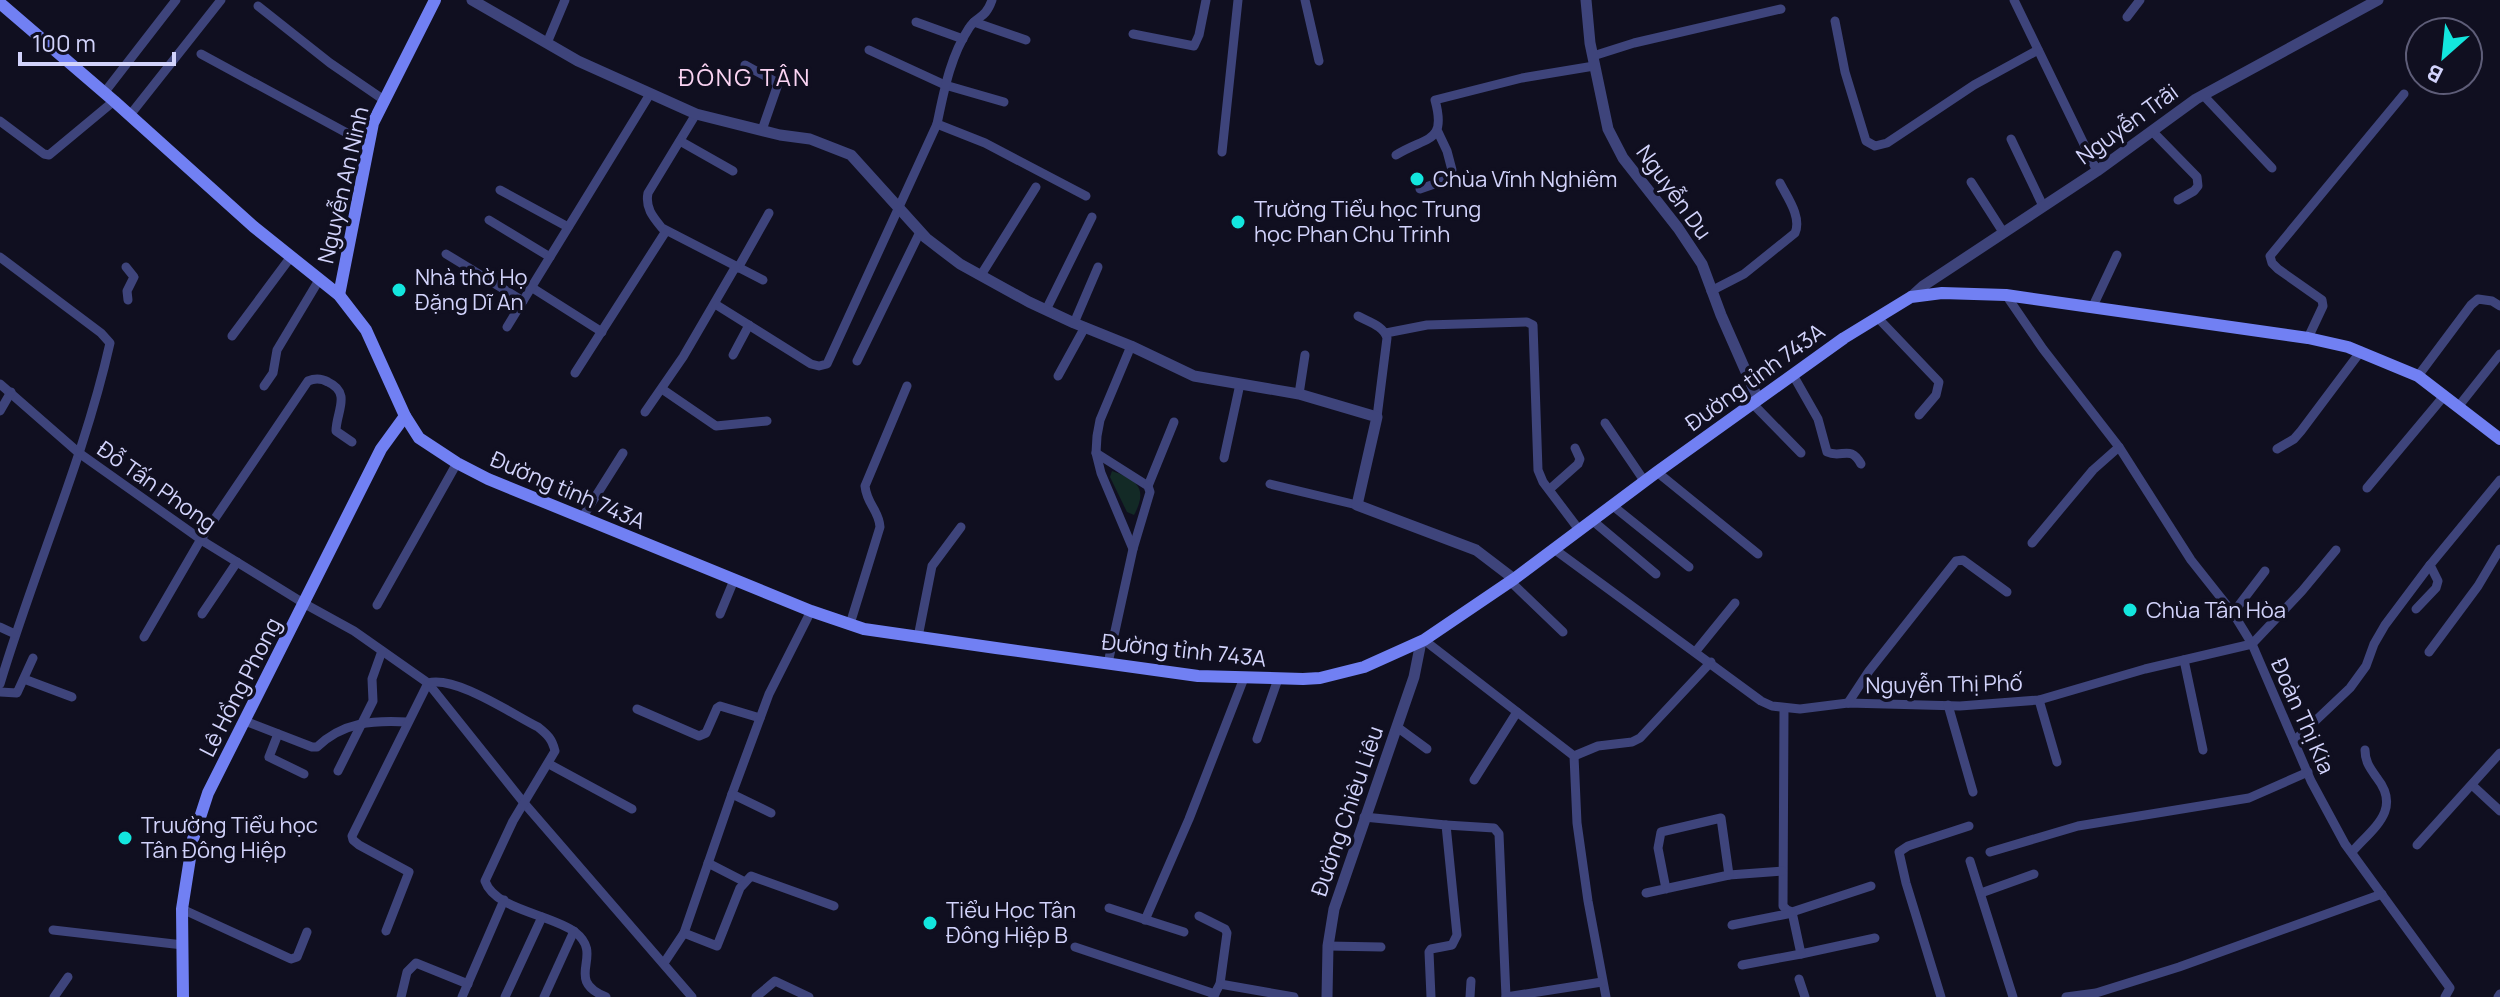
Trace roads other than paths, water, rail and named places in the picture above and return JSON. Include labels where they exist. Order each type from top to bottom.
[{"type":"main road","name":"Nguyễn An Ninh","points":[[339,295],[373,123],[435,0]]},
{"type":"main road","name":"Đường tỉnh 743A","points":[[0,3],[290,258],[339,295],[366,330],[405,416],[419,438],[488,479],[811,611],[864,629],[1198,676],[1320,678],[1364,667],[1422,641],[1512,580],[1755,401],[1877,317],[1911,297],[1942,293],[2006,295],[2093,306],[2308,338],[2361,351],[2418,376],[2500,439]]},
{"type":"main road","name":"Lê Hồng Phong","points":[[183,997],[182,909],[189,857],[208,793],[381,449],[405,416]]},
{"type":"street","points":[[0,121],[49,155],[109,97],[176,0]]},
{"type":"street","points":[[130,115],[221,0]]},
{"type":"street","points":[[472,0],[578,61],[696,114],[810,139],[851,155],[920,232],[960,264],[1046,310],[1194,376],[1299,394],[1377,417]]},
{"type":"street","points":[[547,43],[565,0]]},
{"type":"street","points":[[715,304],[811,364],[827,364],[937,124],[945,85],[963,39],[974,22],[987,13],[992,0]]},
{"type":"street","points":[[1133,34],[1194,46],[1206,0]]},
{"type":"street","points":[[1222,152],[1238,0]]},
{"type":"street","points":[[1305,0],[1319,61]]},
{"type":"street","name":"Nguyễn Du","points":[[1586,0],[1608,129],[1623,158],[1702,264],[1755,401],[1801,453]]},
{"type":"street","points":[[2014,0],[2097,171]]},
{"type":"street","points":[[2127,17],[2140,0]]},
{"type":"street","points":[[2358,0],[2374,2]]},
{"type":"street","name":"Nguyễn Trãi","points":[[1911,297],[2203,95],[2374,2]]},
{"type":"street","points":[[258,6],[318,54],[384,100]]},
{"type":"street","points":[[1420,189],[1446,180],[1452,170],[1438,132],[1440,118],[1435,100],[1594,61],[1634,43],[1781,9]]},
{"type":"street","points":[[1835,21],[1845,72],[1866,141],[1875,146],[1887,143],[1974,85],[2038,50]]},
{"type":"street","points":[[916,22],[963,39]]},
{"type":"street","points":[[974,22],[1026,40]]},
{"type":"street","points":[[869,50],[945,85],[1004,102]]},
{"type":"street","points":[[201,54],[369,145]]},
{"type":"street","points":[[745,65],[776,82],[762,130]]},
{"type":"street","points":[[507,327],[650,94]]},
{"type":"street","points":[[2308,338],[2323,306],[2322,300],[2278,269],[2270,256],[2404,94]]},
{"type":"street","points":[[2203,95],[2272,168]]},
{"type":"street","points":[[696,114],[648,193],[646,203],[666,231],[763,280]]},
{"type":"street","points":[[937,124],[985,143],[1086,196]]},
{"type":"street","points":[[1396,155],[1438,132]]},
{"type":"street","points":[[2153,132],[2197,177],[2198,186],[2194,191],[2178,200]]},
{"type":"street","points":[[2011,139],[2043,206]]},
{"type":"street","points":[[680,141],[733,171]]},
{"type":"street","points":[[1971,182],[2003,232]]},
{"type":"street","points":[[1711,291],[1759,264],[1795,233],[1797,218],[1780,183]]},
{"type":"street","points":[[981,275],[1036,187]]},
{"type":"street","points":[[500,190],[568,227]]},
{"type":"street","points":[[645,412],[769,213]]},
{"type":"street","points":[[1046,310],[1092,217]]},
{"type":"street","points":[[489,220],[550,257]]},
{"type":"street","points":[[575,373],[666,231]]},
{"type":"street","points":[[857,361],[920,232]]},
{"type":"street","points":[[446,254],[523,301]]},
{"type":"street","points":[[2093,306],[2117,255]]},
{"type":"street","points":[[0,257],[110,343],[79,453],[0,684]]},
{"type":"street","points":[[232,336],[290,258]]},
{"type":"street","points":[[126,267],[134,277],[127,291],[128,300]]},
{"type":"street","points":[[1058,376],[1098,267]]},
{"type":"street","points":[[264,386],[273,373],[277,350],[319,280]]},
{"type":"street","points":[[531,287],[602,332]]},
{"type":"street","name":"Đoàn Thị Kia","points":[[2006,295],[2052,362],[2119,447],[2191,560],[2233,613],[2252,644],[2308,772],[2352,852],[2447,992],[2457,997]]},
{"type":"street","points":[[2418,376],[2478,299],[2500,306]]},
{"type":"street","points":[[1358,316],[1386,333],[1427,325],[1527,322],[1533,325],[1538,470],[1543,482],[1551,488],[1580,531]]},
{"type":"street","points":[[1877,317],[1939,382],[1936,395],[1919,415]]},
{"type":"street","points":[[733,355],[749,325]]},
{"type":"street","points":[[1357,505],[1377,417],[1386,333]]},
{"type":"street","points":[[1131,346],[1100,420],[1096,453],[1101,473],[1133,549]]},
{"type":"street","points":[[2277,449],[2301,431],[2361,351]]},
{"type":"street","points":[[2458,407],[2500,354]]},
{"type":"street","points":[[1299,394],[1305,355]]},
{"type":"street","points":[[1793,375],[1818,419],[1827,452],[1851,453],[1861,464]]},
{"type":"street","points":[[144,637],[201,539],[308,381],[316,378],[338,389],[342,402],[336,431],[352,442]]},
{"type":"street","name":"Đỗ Tấn Phong","points":[[0,384],[79,453],[201,539],[354,631],[428,683],[524,803],[692,997]]},
{"type":"street","points":[[1224,458],[1240,384]]},
{"type":"street","points":[[850,624],[880,527],[879,517],[866,498],[865,486],[907,386]]},
{"type":"street","points":[[662,389],[716,426],[767,421]]},
{"type":"street","points":[[0,411],[11,392]]},
{"type":"street","points":[[2367,488],[2444,396]]},
{"type":"street","points":[[1148,486],[1174,422]]},
{"type":"street","points":[[1605,423],[1645,482]]},
{"type":"street","points":[[2032,543],[2093,470],[2119,447]]},
{"type":"street","points":[[1551,488],[1578,464],[1580,459],[1575,448]]},
{"type":"street","points":[[582,518],[623,453]]},
{"type":"street","points":[[1096,453],[1148,486],[1150,492],[1133,549],[1108,663]]},
{"type":"street","points":[[377,605],[457,463]]},
{"type":"street","points":[[1657,472],[1758,554]]},
{"type":"street","points":[[2294,741],[2350,688],[2366,666],[2385,625],[2500,480]]},
{"type":"street","points":[[1270,484],[1357,505],[1476,550],[1512,580],[1563,632]]},
{"type":"street","points":[[1613,506],[1689,567]]},
{"type":"street","points":[[1593,521],[1656,574]]},
{"type":"street","points":[[918,637],[930,572],[961,527]]},
{"type":"street","points":[[1554,549],[1761,701],[1784,709],[1783,906],[1792,913],[1801,954]]},
{"type":"street","points":[[2429,652],[2478,586],[2500,549]]},
{"type":"street","points":[[2252,644],[2336,550]]},
{"type":"street","points":[[1848,703],[1869,671],[1956,561],[1963,560],[1972,565],[2007,592]]},
{"type":"street","points":[[202,614],[237,562]]},
{"type":"street","points":[[2416,609],[2436,588],[2438,581],[2430,565]]},
{"type":"street","points":[[2233,613],[2265,571]]},
{"type":"street","points":[[720,614],[734,580]]},
{"type":"street","points":[[1696,651],[1735,603]]},
{"type":"street","points":[[664,963],[684,933],[769,694],[811,611]]},
{"type":"street","points":[[0,627],[15,634]]},
{"type":"street","points":[[1422,641],[1574,756],[1577,823],[1606,997]]},
{"type":"street","name":"Đường Chiêu Liêu","points":[[1327,997],[1328,946],[1334,909],[1414,677],[1422,641]]},
{"type":"street","name":"Nguyễn Thị Phố","points":[[1784,709],[1848,703],[1948,705],[2039,700],[2252,644]]},
{"type":"street","points":[[338,771],[373,701],[372,679],[382,651]]},
{"type":"street","points":[[0,692],[15,695],[33,658]]},
{"type":"street","points":[[2184,660],[2203,750]]},
{"type":"street","points":[[1574,756],[1598,746],[1632,742],[1640,738],[1711,662]]},
{"type":"street","points":[[1145,920],[1189,819],[1244,678]]},
{"type":"street","points":[[24,679],[72,697]]},
{"type":"street","points":[[1257,739],[1278,679]]},
{"type":"street","points":[[386,931],[409,872],[359,845],[352,836],[428,683],[445,681],[457,684],[549,735],[555,751],[513,821],[485,881],[494,896],[574,931],[586,946],[590,990],[606,997]]},
{"type":"street","points":[[2039,700],[2057,762]]},
{"type":"street","points":[[1948,705],[1973,792]]},
{"type":"street","points":[[637,709],[699,736],[706,733],[720,706],[760,718]]},
{"type":"street","points":[[1474,780],[1517,712]]},
{"type":"street","points":[[245,721],[312,747],[361,723],[408,722]]},
{"type":"street","points":[[1397,727],[1427,749]]},
{"type":"street","points":[[278,734],[269,757],[304,774]]},
{"type":"street","points":[[2352,852],[2384,817],[2387,808],[2387,791],[2365,761],[2365,750]]},
{"type":"street","points":[[2417,845],[2500,753]]},
{"type":"street","points":[[549,764],[632,809]]},
{"type":"street","points":[[1990,852],[2078,826],[2249,798],[2308,772]]},
{"type":"street","points":[[2472,785],[2500,811]]},
{"type":"street","points":[[732,794],[771,813]]},
{"type":"street","points":[[1364,817],[1497,830],[1506,997],[1602,982]]},
{"type":"street","points":[[1666,889],[1658,848],[1664,830],[1721,818],[1729,875]]},
{"type":"street","points":[[1431,997],[1429,952],[1452,945],[1457,935],[1446,825]]},
{"type":"street","points":[[1941,997],[1899,852],[1908,846],[1969,826]]},
{"type":"street","points":[[1970,861],[2013,997]]},
{"type":"street","points":[[708,863],[745,882]]},
{"type":"street","points":[[1646,893],[1729,875],[1782,871]]},
{"type":"street","points":[[1981,893],[2034,874]]},
{"type":"street","points":[[684,933],[717,946],[745,882],[751,876],[834,906]]},
{"type":"street","points":[[1732,925],[1792,913],[1871,886]]},
{"type":"street","points":[[2066,997],[2109,993],[2382,894]]},
{"type":"street","points":[[462,997],[504,900]]},
{"type":"street","points":[[1109,908],[1184,932]]},
{"type":"street","points":[[182,909],[291,959],[297,957],[307,932]]},
{"type":"street","points":[[1075,947],[1184,982],[1214,996],[1220,984],[1227,933],[1199,916]]},
{"type":"street","points":[[505,997],[542,917]]},
{"type":"street","points":[[53,930],[183,945]]},
{"type":"street","points":[[544,997],[574,931]]},
{"type":"street","points":[[1742,965],[1875,938]]},
{"type":"street","points":[[1328,946],[1381,947]]},
{"type":"street","points":[[401,997],[407,972],[416,963],[468,984]]},
{"type":"street","points":[[54,997],[68,977]]},
{"type":"street","points":[[1799,979],[1805,997]]},
{"type":"street","points":[[756,997],[775,981],[809,997]]},
{"type":"street","points":[[1470,997],[1471,981]]},
{"type":"street","points":[[1220,984],[1294,997]]},
{"type":"place","name":"Chùa Vĩnh Nghiêm","points":[[1417,179]]},
{"type":"place","name":"Trường Tiểu học Trung học Phan Chu Trinh","points":[[1238,222]]},
{"type":"place","name":"Nhà thờ Họ Đặng Dĩ An","points":[[399,290]]},
{"type":"place","name":"Chùa Tân Hòa","points":[[2130,610]]},
{"type":"place","name":"Truường Tiểu học Tân Đông Hiệp","points":[[125,838]]},
{"type":"place","name":"Tiểu Học Tân Đông Hiệp B","points":[[930,923]]},
{"type":"district","name":"ĐÔNG TÂN","points":[[745,78]]}]
